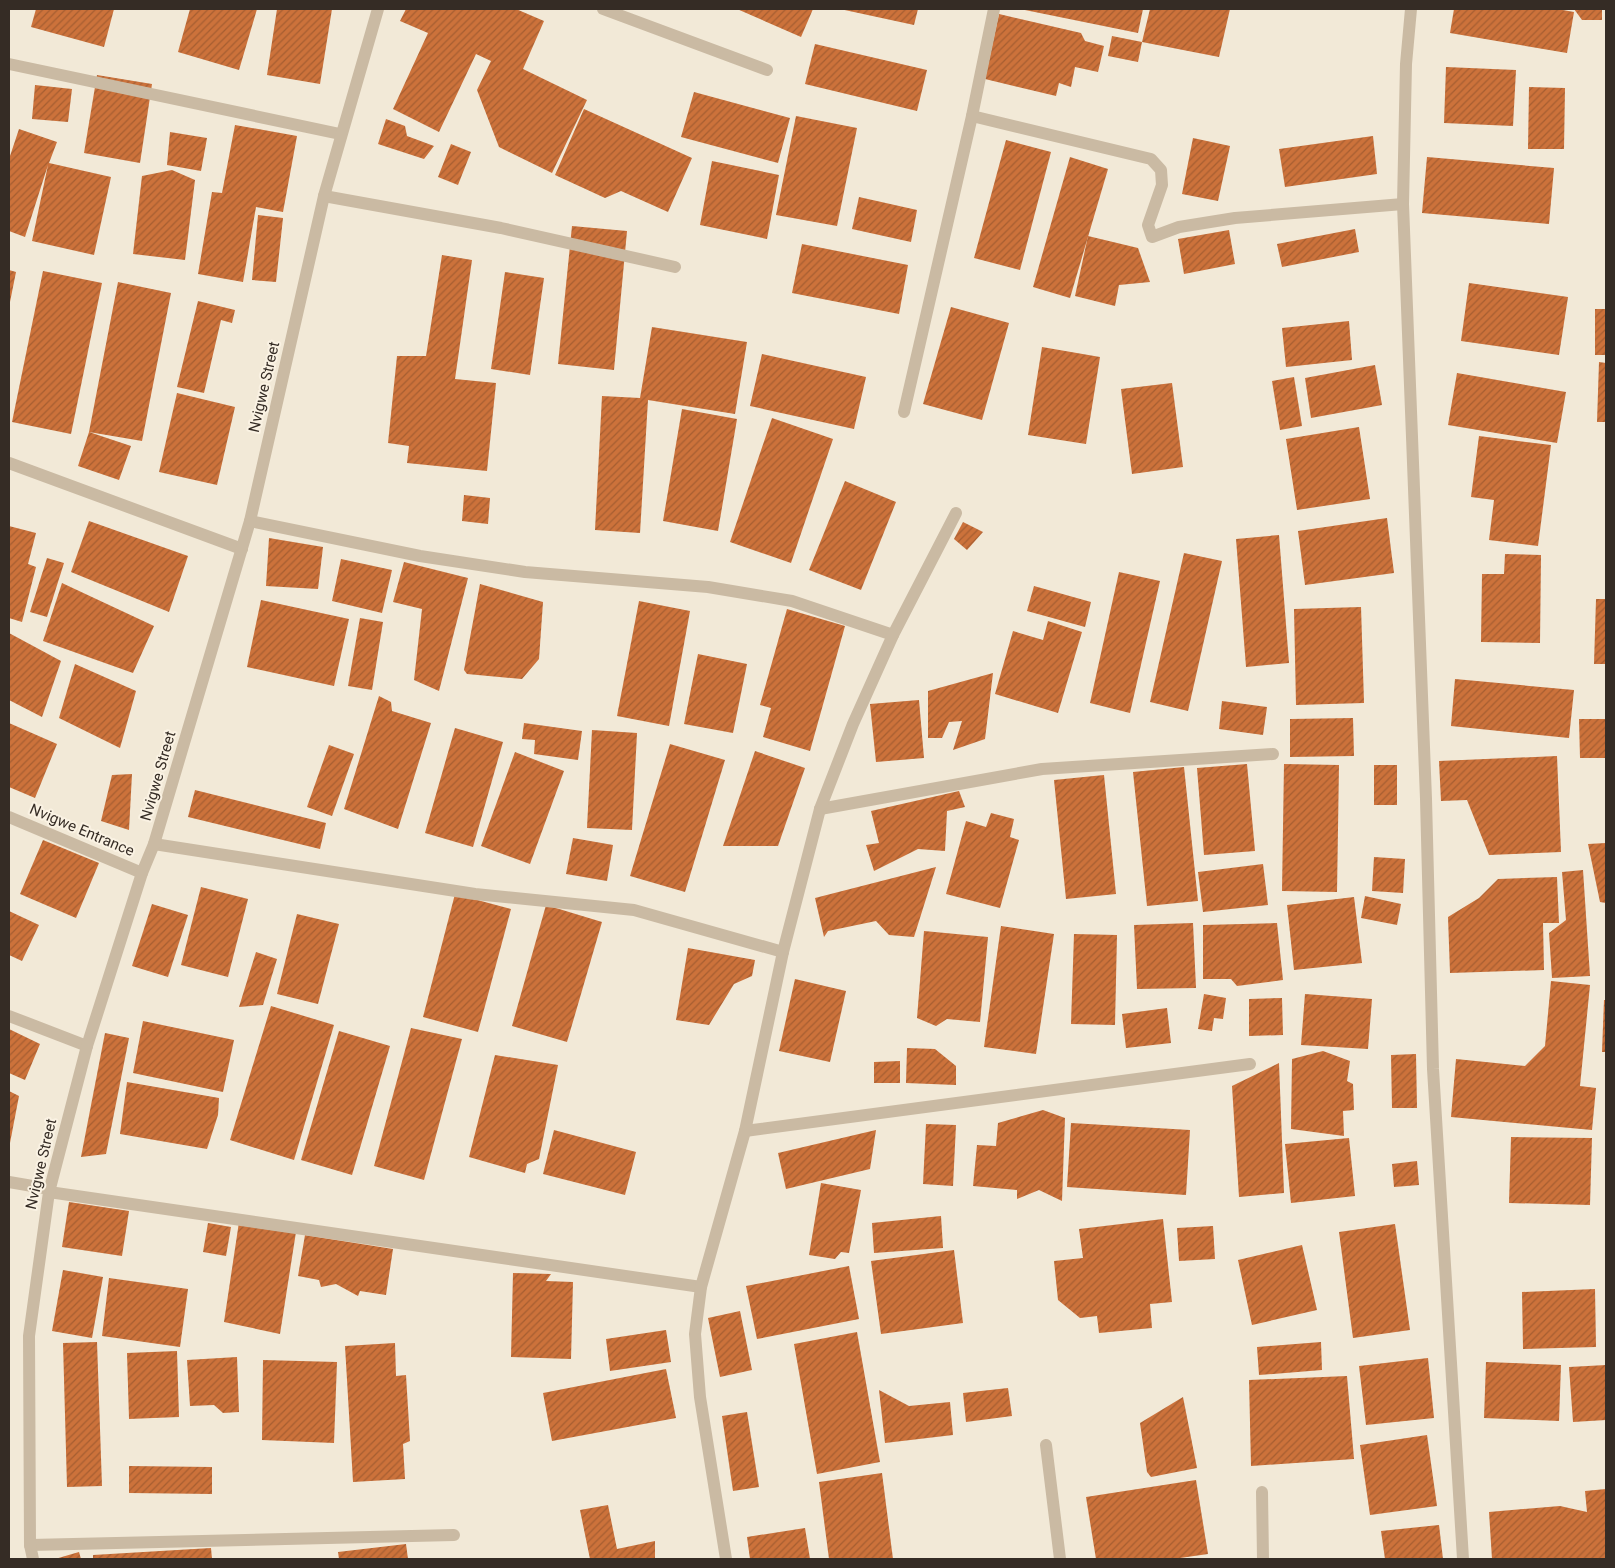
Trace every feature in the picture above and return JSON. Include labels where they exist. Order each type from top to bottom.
[{"type":"street","name":"Nvigwe Street","points":[[33,1559],[30,1546],[29,1336],[50,1190],[86,1046],[142,873],[154,844],[242,550],[324,196],[340,134],[378,9]]},
{"type":"street","points":[[603,9],[767,70]]},
{"type":"street","points":[[904,412],[972,116],[994,9]]},
{"type":"street","points":[[1411,9],[1406,64],[1403,204],[1426,799],[1433,1069],[1463,1559]]},
{"type":"street","points":[[9,64],[340,134]]},
{"type":"street","points":[[972,116],[1152,160],[1161,170],[1162,185],[1148,225],[1152,237],[1179,227],[1235,218],[1403,204]]},
{"type":"street","points":[[324,196],[501,228],[675,267]]},
{"type":"street","points":[[9,463],[242,550]]},
{"type":"street","points":[[726,1559],[700,1388],[695,1334],[702,1287],[745,1131],[783,952],[820,809],[853,724],[893,635],[956,514]]},
{"type":"street","points":[[250,521],[420,556],[525,572],[708,587],[792,601],[893,635]]},
{"type":"street","points":[[820,809],[1042,769],[1273,754]]},
{"type":"street","name":"Nvigwe Entrance","points":[[9,817],[142,873]]},
{"type":"street","points":[[154,844],[475,894],[634,910],[783,952]]},
{"type":"street","points":[[9,1016],[86,1046]]},
{"type":"street","points":[[745,1131],[1250,1064]]},
{"type":"street","points":[[9,1182],[50,1190],[702,1287]]},
{"type":"street","points":[[1046,1444],[1060,1559]]},
{"type":"street","points":[[1262,1492],[1263,1559]]},
{"type":"street","points":[[30,1546],[454,1535]]},
{"type":"building","points":[[36,9],[114,9],[104,47],[31,27]]},
{"type":"building","points":[[190,9],[257,9],[239,70],[178,52]]},
{"type":"building","points":[[277,9],[332,9],[320,84],[267,75]]},
{"type":"building","points":[[406,9],[516,9],[544,21],[523,69],[587,100],[552,173],[499,147],[477,90],[491,61],[476,54],[439,132],[393,109],[428,33],[400,21]]},
{"type":"building","points":[[737,9],[813,9],[801,37]]},
{"type":"building","points":[[840,9],[918,9],[914,25]]},
{"type":"building","points":[[1020,9],[1143,9],[1138,33]]},
{"type":"building","points":[[1150,9],[1230,9],[1219,57],[1142,42]]},
{"type":"building","points":[[1454,9],[1557,9],[1574,12],[1567,53],[1450,33]]},
{"type":"building","points":[[1574,9],[1602,9],[1602,20],[1582,20]]},
{"type":"building","points":[[999,14],[1081,33],[1085,41],[1104,46],[1098,72],[1075,67],[1071,87],[1059,83],[1056,96],[985,79]]},
{"type":"building","points":[[1112,36],[1142,42],[1138,62],[1108,56]]},
{"type":"building","points":[[815,44],[927,70],[917,111],[805,84]]},
{"type":"building","points":[[1446,67],[1516,70],[1513,126],[1444,123]]},
{"type":"building","points":[[97,75],[152,84],[140,163],[84,153]]},
{"type":"building","points":[[35,85],[72,89],[68,122],[32,119]]},
{"type":"building","points":[[1529,87],[1565,88],[1564,149],[1528,149]]},
{"type":"building","points":[[694,92],[790,118],[778,163],[681,137]]},
{"type":"building","points":[[584,109],[692,158],[668,212],[621,191],[605,198],[555,175]]},
{"type":"building","points":[[796,116],[857,128],[837,226],[776,215]]},
{"type":"building","points":[[386,119],[405,126],[407,136],[434,146],[424,159],[378,144]]},
{"type":"building","points":[[235,125],[297,136],[283,212],[256,207],[243,282],[198,274],[212,192],[222,193]]},
{"type":"building","points":[[19,129],[57,142],[49,163],[111,177],[94,255],[32,241],[48,165],[25,237],[9,231],[9,159]]},
{"type":"building","points":[[170,132],[207,138],[201,171],[167,165]]},
{"type":"building","points":[[1373,136],[1377,174],[1285,187],[1279,149]]},
{"type":"building","points":[[1193,138],[1230,146],[1218,201],[1182,194]]},
{"type":"building","points":[[1006,140],[1051,152],[1020,270],[974,258]]},
{"type":"building","points":[[451,144],[471,152],[458,185],[438,177]]},
{"type":"building","points":[[1070,157],[1108,169],[1070,298],[1033,287]]},
{"type":"building","points":[[1427,157],[1554,168],[1549,224],[1422,213]]},
{"type":"building","points":[[712,161],[779,175],[767,239],[700,225]]},
{"type":"building","points":[[172,170],[195,180],[185,260],[133,254],[142,176]]},
{"type":"building","points":[[859,197],[917,210],[911,242],[852,229]]},
{"type":"building","points":[[258,215],[283,218],[276,282],[252,280]]},
{"type":"building","points":[[572,226],[627,231],[614,370],[558,364]]},
{"type":"building","points":[[1355,229],[1359,252],[1282,267],[1277,244]]},
{"type":"building","points":[[1229,230],[1235,264],[1184,274],[1178,239]]},
{"type":"building","points":[[1088,236],[1138,248],[1150,282],[1119,285],[1115,306],[1075,296]]},
{"type":"building","points":[[802,244],[908,265],[899,314],[792,293]]},
{"type":"building","points":[[442,255],[472,260],[455,379],[496,383],[487,471],[407,463],[409,446],[388,443],[397,356],[426,356]]},
{"type":"building","points":[[9,270],[16,272],[10,302],[9,302]]},
{"type":"building","points":[[43,271],[102,283],[71,434],[12,422]]},
{"type":"building","points":[[505,272],[544,278],[530,375],[491,369]]},
{"type":"building","points":[[118,282],[171,293],[142,441],[89,432]]},
{"type":"building","points":[[1469,283],[1568,297],[1559,355],[1461,341]]},
{"type":"building","points":[[198,301],[235,310],[232,323],[221,320],[204,393],[177,387]]},
{"type":"building","points":[[951,307],[1009,323],[982,420],[923,404]]},
{"type":"building","points":[[1595,309],[1606,309],[1606,355],[1595,355]]},
{"type":"building","points":[[1349,321],[1352,360],[1286,367],[1282,328]]},
{"type":"building","points":[[652,327],[747,342],[735,414],[648,400],[640,533],[595,530],[602,396],[640,398]]},
{"type":"building","points":[[1042,347],[1100,357],[1086,444],[1028,435]]},
{"type":"building","points":[[762,354],[866,377],[854,429],[750,406]]},
{"type":"building","points":[[1599,362],[1606,363],[1606,422],[1597,422]]},
{"type":"building","points":[[1375,365],[1382,405],[1311,418],[1305,378]]},
{"type":"building","points":[[1457,373],[1566,392],[1557,443],[1448,425]]},
{"type":"building","points":[[1294,377],[1302,426],[1280,430],[1272,381]]},
{"type":"building","points":[[1172,383],[1183,467],[1132,474],[1121,389]]},
{"type":"building","points":[[177,393],[235,407],[217,485],[159,472]]},
{"type":"building","points":[[682,409],[737,419],[718,531],[663,521]]},
{"type":"building","points":[[772,418],[833,439],[791,563],[730,542]]},
{"type":"building","points":[[1359,427],[1370,499],[1297,510],[1286,439]]},
{"type":"building","points":[[89,432],[131,446],[119,480],[78,466]]},
{"type":"building","points":[[1479,436],[1551,445],[1538,546],[1489,540],[1494,500],[1471,497]]},
{"type":"building","points":[[845,481],[896,502],[861,590],[809,570]]},
{"type":"building","points":[[464,495],[490,498],[488,524],[462,521]]},
{"type":"building","points":[[1387,518],[1394,573],[1305,585],[1298,531]]},
{"type":"building","points":[[89,521],[188,556],[169,612],[71,572]]},
{"type":"building","points":[[963,522],[983,532],[967,550],[954,539]]},
{"type":"building","points":[[9,526],[36,533],[28,564],[36,567],[22,622],[9,618]]},
{"type":"building","points":[[1279,535],[1289,663],[1246,667],[1236,539]]},
{"type":"building","points":[[269,538],[323,547],[318,589],[266,586]]},
{"type":"building","points":[[1184,553],[1222,561],[1188,711],[1150,702]]},
{"type":"building","points":[[1505,554],[1541,555],[1540,643],[1481,642],[1482,574],[1504,574]]},
{"type":"building","points":[[47,558],[64,563],[47,617],[30,612]]},
{"type":"building","points":[[341,559],[392,570],[382,613],[332,601]]},
{"type":"building","points":[[404,562],[468,578],[439,691],[414,680],[422,609],[393,602]]},
{"type":"building","points":[[1119,572],[1160,581],[1130,713],[1090,703]]},
{"type":"building","points":[[62,583],[154,626],[133,673],[43,641]]},
{"type":"building","points":[[480,584],[543,602],[539,659],[522,679],[467,674],[464,670]]},
{"type":"building","points":[[1034,586],[1091,602],[1085,627],[1027,611]]},
{"type":"building","points":[[1596,599],[1606,599],[1606,664],[1594,664]]},
{"type":"building","points":[[261,600],[349,619],[334,686],[247,667]]},
{"type":"building","points":[[639,601],[690,611],[669,726],[617,716]]},
{"type":"building","points":[[1361,607],[1364,703],[1296,705],[1294,609]]},
{"type":"building","points":[[787,609],[845,626],[810,751],[763,737],[771,708],[760,705]]},
{"type":"building","points":[[360,618],[383,622],[372,690],[348,686]]},
{"type":"building","points":[[1048,621],[1082,632],[1058,713],[995,694],[1013,631],[1043,640]]},
{"type":"building","points":[[9,633],[61,661],[42,717],[9,700]]},
{"type":"building","points":[[698,654],[747,664],[733,733],[684,724]]},
{"type":"building","points":[[75,664],[136,691],[120,748],[59,718]]},
{"type":"building","points":[[993,673],[985,739],[953,750],[962,721],[949,722],[942,738],[928,738],[928,691]]},
{"type":"building","points":[[1455,679],[1574,690],[1569,738],[1451,726]]},
{"type":"building","points":[[379,696],[391,702],[392,711],[431,723],[398,829],[344,809]]},
{"type":"building","points":[[919,700],[924,758],[876,762],[870,704]]},
{"type":"building","points":[[1222,701],[1267,707],[1263,735],[1219,729]]},
{"type":"building","points":[[1353,718],[1354,756],[1290,757],[1290,719]]},
{"type":"building","points":[[1579,719],[1606,719],[1606,758],[1580,758]]},
{"type":"building","points":[[9,723],[57,744],[35,798],[9,787]]},
{"type":"building","points":[[524,723],[582,731],[578,760],[534,754],[535,740],[522,739]]},
{"type":"building","points":[[455,728],[503,742],[473,847],[425,833]]},
{"type":"building","points":[[592,730],[637,733],[632,830],[587,828]]},
{"type":"building","points":[[670,744],[725,760],[685,892],[630,876]]},
{"type":"building","points":[[329,745],[354,754],[332,816],[307,807]]},
{"type":"building","points":[[755,751],[805,768],[778,846],[723,846]]},
{"type":"building","points":[[515,752],[564,771],[530,864],[481,846]]},
{"type":"building","points":[[1557,756],[1561,852],[1489,855],[1467,800],[1441,801],[1439,761]]},
{"type":"building","points":[[1247,764],[1255,851],[1204,855],[1197,768]]},
{"type":"building","points":[[1284,764],[1339,765],[1337,892],[1282,891]]},
{"type":"building","points":[[1374,765],[1397,765],[1397,805],[1374,805]]},
{"type":"building","points":[[1184,767],[1198,901],[1147,906],[1133,772]]},
{"type":"building","points":[[132,774],[129,830],[101,821],[112,775]]},
{"type":"building","points":[[1104,775],[1116,894],[1066,899],[1054,780]]},
{"type":"building","points":[[195,790],[326,823],[320,849],[188,817]]},
{"type":"building","points":[[959,791],[965,807],[947,811],[945,851],[918,849],[874,871],[866,845],[879,843],[871,811]]},
{"type":"building","points":[[991,813],[1014,819],[1010,837],[1019,840],[1000,908],[946,894],[966,821],[986,827]]},
{"type":"building","points":[[573,838],[613,845],[607,881],[566,874]]},
{"type":"building","points":[[43,840],[99,863],[76,918],[20,894]]},
{"type":"building","points":[[1606,843],[1606,903],[1600,902],[1588,844]]},
{"type":"building","points":[[1374,857],[1405,859],[1403,893],[1372,891]]},
{"type":"building","points":[[1263,864],[1268,905],[1203,912],[1198,872]]},
{"type":"building","points":[[936,867],[914,937],[889,935],[876,921],[828,931],[824,937],[815,898]]},
{"type":"building","points":[[1583,870],[1590,976],[1552,978],[1549,933],[1566,920],[1562,872]]},
{"type":"building","points":[[1557,877],[1559,923],[1543,923],[1544,970],[1450,973],[1448,917],[1479,898],[1498,879]]},
{"type":"building","points":[[201,887],[248,899],[228,977],[181,965]]},
{"type":"building","points":[[455,894],[511,909],[478,1032],[423,1017]]},
{"type":"building","points":[[1365,896],[1401,904],[1397,925],[1361,918]]},
{"type":"building","points":[[1354,897],[1362,963],[1294,970],[1287,905]]},
{"type":"building","points":[[152,904],[188,915],[168,977],[132,966]]},
{"type":"building","points":[[546,905],[602,922],[567,1042],[512,1026]]},
{"type":"building","points":[[9,911],[39,925],[22,961],[9,955]]},
{"type":"building","points":[[297,914],[339,924],[318,1004],[277,994]]},
{"type":"building","points":[[1193,923],[1196,988],[1137,989],[1134,925]]},
{"type":"building","points":[[1277,923],[1283,980],[1237,986],[1231,979],[1203,979],[1203,925]]},
{"type":"building","points":[[1001,926],[1054,934],[1036,1054],[984,1047]]},
{"type":"building","points":[[924,931],[988,937],[980,1022],[947,1019],[936,1026],[917,1018]]},
{"type":"building","points":[[1074,934],[1117,935],[1115,1025],[1071,1024]]},
{"type":"building","points":[[688,948],[755,960],[752,976],[734,984],[709,1025],[676,1020]]},
{"type":"building","points":[[256,952],[277,959],[263,1005],[239,1007]]},
{"type":"building","points":[[795,979],[846,991],[830,1062],[779,1051]]},
{"type":"building","points":[[1551,981],[1590,985],[1580,1086],[1596,1088],[1592,1130],[1451,1117],[1456,1059],[1525,1066],[1545,1046]]},
{"type":"building","points":[[1204,994],[1226,998],[1223,1019],[1214,1018],[1212,1031],[1198,1029]]},
{"type":"building","points":[[1305,994],[1372,999],[1368,1049],[1301,1045]]},
{"type":"building","points":[[1282,998],[1283,1035],[1249,1036],[1249,999]]},
{"type":"building","points":[[1604,1000],[1606,1000],[1606,1052],[1602,1052]]},
{"type":"building","points":[[271,1006],[334,1025],[294,1160],[230,1140]]},
{"type":"building","points":[[1167,1008],[1171,1043],[1126,1048],[1122,1014]]},
{"type":"building","points":[[143,1021],[234,1040],[223,1092],[133,1073]]},
{"type":"building","points":[[411,1028],[462,1039],[424,1180],[374,1166]]},
{"type":"building","points":[[9,1029],[40,1044],[25,1080],[9,1073]]},
{"type":"building","points":[[339,1031],[390,1046],[352,1175],[301,1160]]},
{"type":"building","points":[[105,1033],[129,1038],[106,1154],[81,1157]]},
{"type":"building","points":[[907,1048],[935,1049],[956,1066],[956,1085],[906,1083]]},
{"type":"building","points":[[1323,1051],[1350,1061],[1347,1081],[1353,1084],[1354,1110],[1343,1111],[1344,1136],[1291,1129],[1292,1059]]},
{"type":"building","points":[[1416,1054],[1417,1108],[1392,1108],[1391,1055]]},
{"type":"building","points":[[495,1055],[558,1065],[539,1159],[527,1164],[525,1173],[469,1157]]},
{"type":"building","points":[[900,1061],[900,1083],[874,1083],[874,1062]]},
{"type":"building","points":[[1279,1063],[1284,1193],[1239,1197],[1232,1086]]},
{"type":"building","points":[[127,1082],[219,1098],[218,1115],[207,1149],[120,1134]]},
{"type":"building","points":[[9,1091],[19,1096],[10,1143],[9,1143]]},
{"type":"building","points":[[1043,1110],[1065,1118],[1062,1201],[1039,1190],[1017,1199],[1017,1190],[973,1186],[977,1145],[996,1146],[998,1123]]},
{"type":"building","points":[[1071,1123],[1190,1130],[1186,1195],[1067,1187]]},
{"type":"building","points":[[926,1124],[956,1125],[953,1186],[923,1184]]},
{"type":"building","points":[[554,1130],[636,1152],[625,1195],[543,1174]]},
{"type":"building","points":[[876,1130],[870,1169],[786,1189],[778,1153]]},
{"type":"building","points":[[1511,1137],[1592,1138],[1590,1205],[1509,1203]]},
{"type":"building","points":[[1349,1138],[1355,1196],[1291,1203],[1285,1144]]},
{"type":"building","points":[[1417,1161],[1419,1185],[1394,1187],[1392,1164]]},
{"type":"building","points":[[821,1183],[861,1190],[849,1253],[841,1252],[835,1259],[809,1255]]},
{"type":"building","points":[[69,1202],[129,1211],[122,1256],[62,1247]]},
{"type":"building","points":[[941,1216],[943,1248],[874,1253],[872,1223]]},
{"type":"building","points":[[1163,1219],[1172,1302],[1150,1304],[1152,1328],[1099,1333],[1097,1316],[1080,1318],[1058,1300],[1054,1261],[1083,1258],[1079,1229]]},
{"type":"building","points":[[239,1222],[296,1232],[280,1334],[224,1322]]},
{"type":"building","points":[[208,1223],[231,1227],[226,1256],[203,1252]]},
{"type":"building","points":[[1395,1224],[1410,1330],[1353,1338],[1339,1232]]},
{"type":"building","points":[[1213,1226],[1215,1259],[1179,1261],[1177,1228]]},
{"type":"building","points":[[305,1235],[393,1249],[386,1295],[360,1291],[358,1296],[336,1284],[321,1287],[319,1280],[298,1276]]},
{"type":"building","points":[[1302,1245],[1317,1310],[1252,1325],[1238,1260]]},
{"type":"building","points":[[954,1250],[963,1323],[881,1334],[871,1261]]},
{"type":"building","points":[[849,1266],[859,1319],[757,1339],[746,1286]]},
{"type":"building","points":[[63,1270],[103,1277],[92,1338],[52,1331]]},
{"type":"building","points":[[513,1273],[551,1274],[546,1281],[573,1282],[571,1359],[511,1357]]},
{"type":"building","points":[[109,1278],[188,1289],[180,1347],[102,1336]]},
{"type":"building","points":[[1595,1289],[1596,1347],[1523,1349],[1522,1292]]},
{"type":"building","points":[[740,1311],[752,1370],[720,1377],[708,1318]]},
{"type":"building","points":[[666,1330],[671,1362],[610,1371],[606,1339]]},
{"type":"building","points":[[857,1332],[880,1462],[817,1474],[794,1344]]},
{"type":"building","points":[[97,1342],[102,1486],[67,1487],[63,1343]]},
{"type":"building","points":[[1321,1342],[1322,1370],[1259,1375],[1257,1347]]},
{"type":"building","points":[[395,1343],[396,1376],[406,1375],[410,1441],[403,1444],[405,1479],[353,1482],[345,1346]]},
{"type":"building","points":[[177,1351],[179,1417],[129,1419],[127,1353]]},
{"type":"building","points":[[237,1357],[239,1412],[223,1413],[214,1405],[190,1406],[187,1360]]},
{"type":"building","points":[[1428,1358],[1434,1418],[1366,1425],[1359,1366]]},
{"type":"building","points":[[263,1360],[337,1362],[334,1443],[262,1440]]},
{"type":"building","points":[[1486,1362],[1561,1365],[1559,1421],[1484,1418]]},
{"type":"building","points":[[1606,1365],[1606,1420],[1573,1422],[1569,1367]]},
{"type":"building","points":[[666,1369],[676,1418],[552,1441],[543,1393]]},
{"type":"building","points":[[1347,1376],[1354,1459],[1251,1466],[1249,1380]]},
{"type":"building","points":[[1008,1388],[1012,1416],[966,1422],[963,1393]]},
{"type":"building","points":[[879,1390],[909,1406],[950,1402],[953,1435],[885,1443]]},
{"type":"building","points":[[1183,1397],[1197,1468],[1151,1477],[1147,1472],[1140,1423]]},
{"type":"building","points":[[747,1412],[759,1487],[733,1491],[722,1416]]},
{"type":"building","points":[[1427,1435],[1437,1506],[1370,1515],[1360,1445]]},
{"type":"building","points":[[129,1466],[212,1467],[212,1494],[129,1493]]},
{"type":"building","points":[[882,1473],[893,1559],[829,1559],[819,1482]]},
{"type":"building","points":[[1196,1480],[1208,1554],[1173,1559],[1096,1559],[1086,1497]]},
{"type":"building","points":[[1606,1489],[1606,1559],[1492,1559],[1489,1512],[1560,1506],[1587,1512],[1585,1491]]},
{"type":"building","points":[[608,1505],[617,1549],[655,1541],[655,1559],[590,1559],[580,1510]]},
{"type":"building","points":[[1439,1525],[1443,1559],[1385,1559],[1381,1531]]},
{"type":"building","points":[[805,1528],[810,1559],[750,1559],[747,1537]]},
{"type":"building","points":[[406,1544],[408,1559],[339,1559],[338,1552]]},
{"type":"building","points":[[211,1548],[212,1559],[93,1559],[93,1555]]},
{"type":"building","points":[[79,1552],[81,1559],[55,1559]]}]
